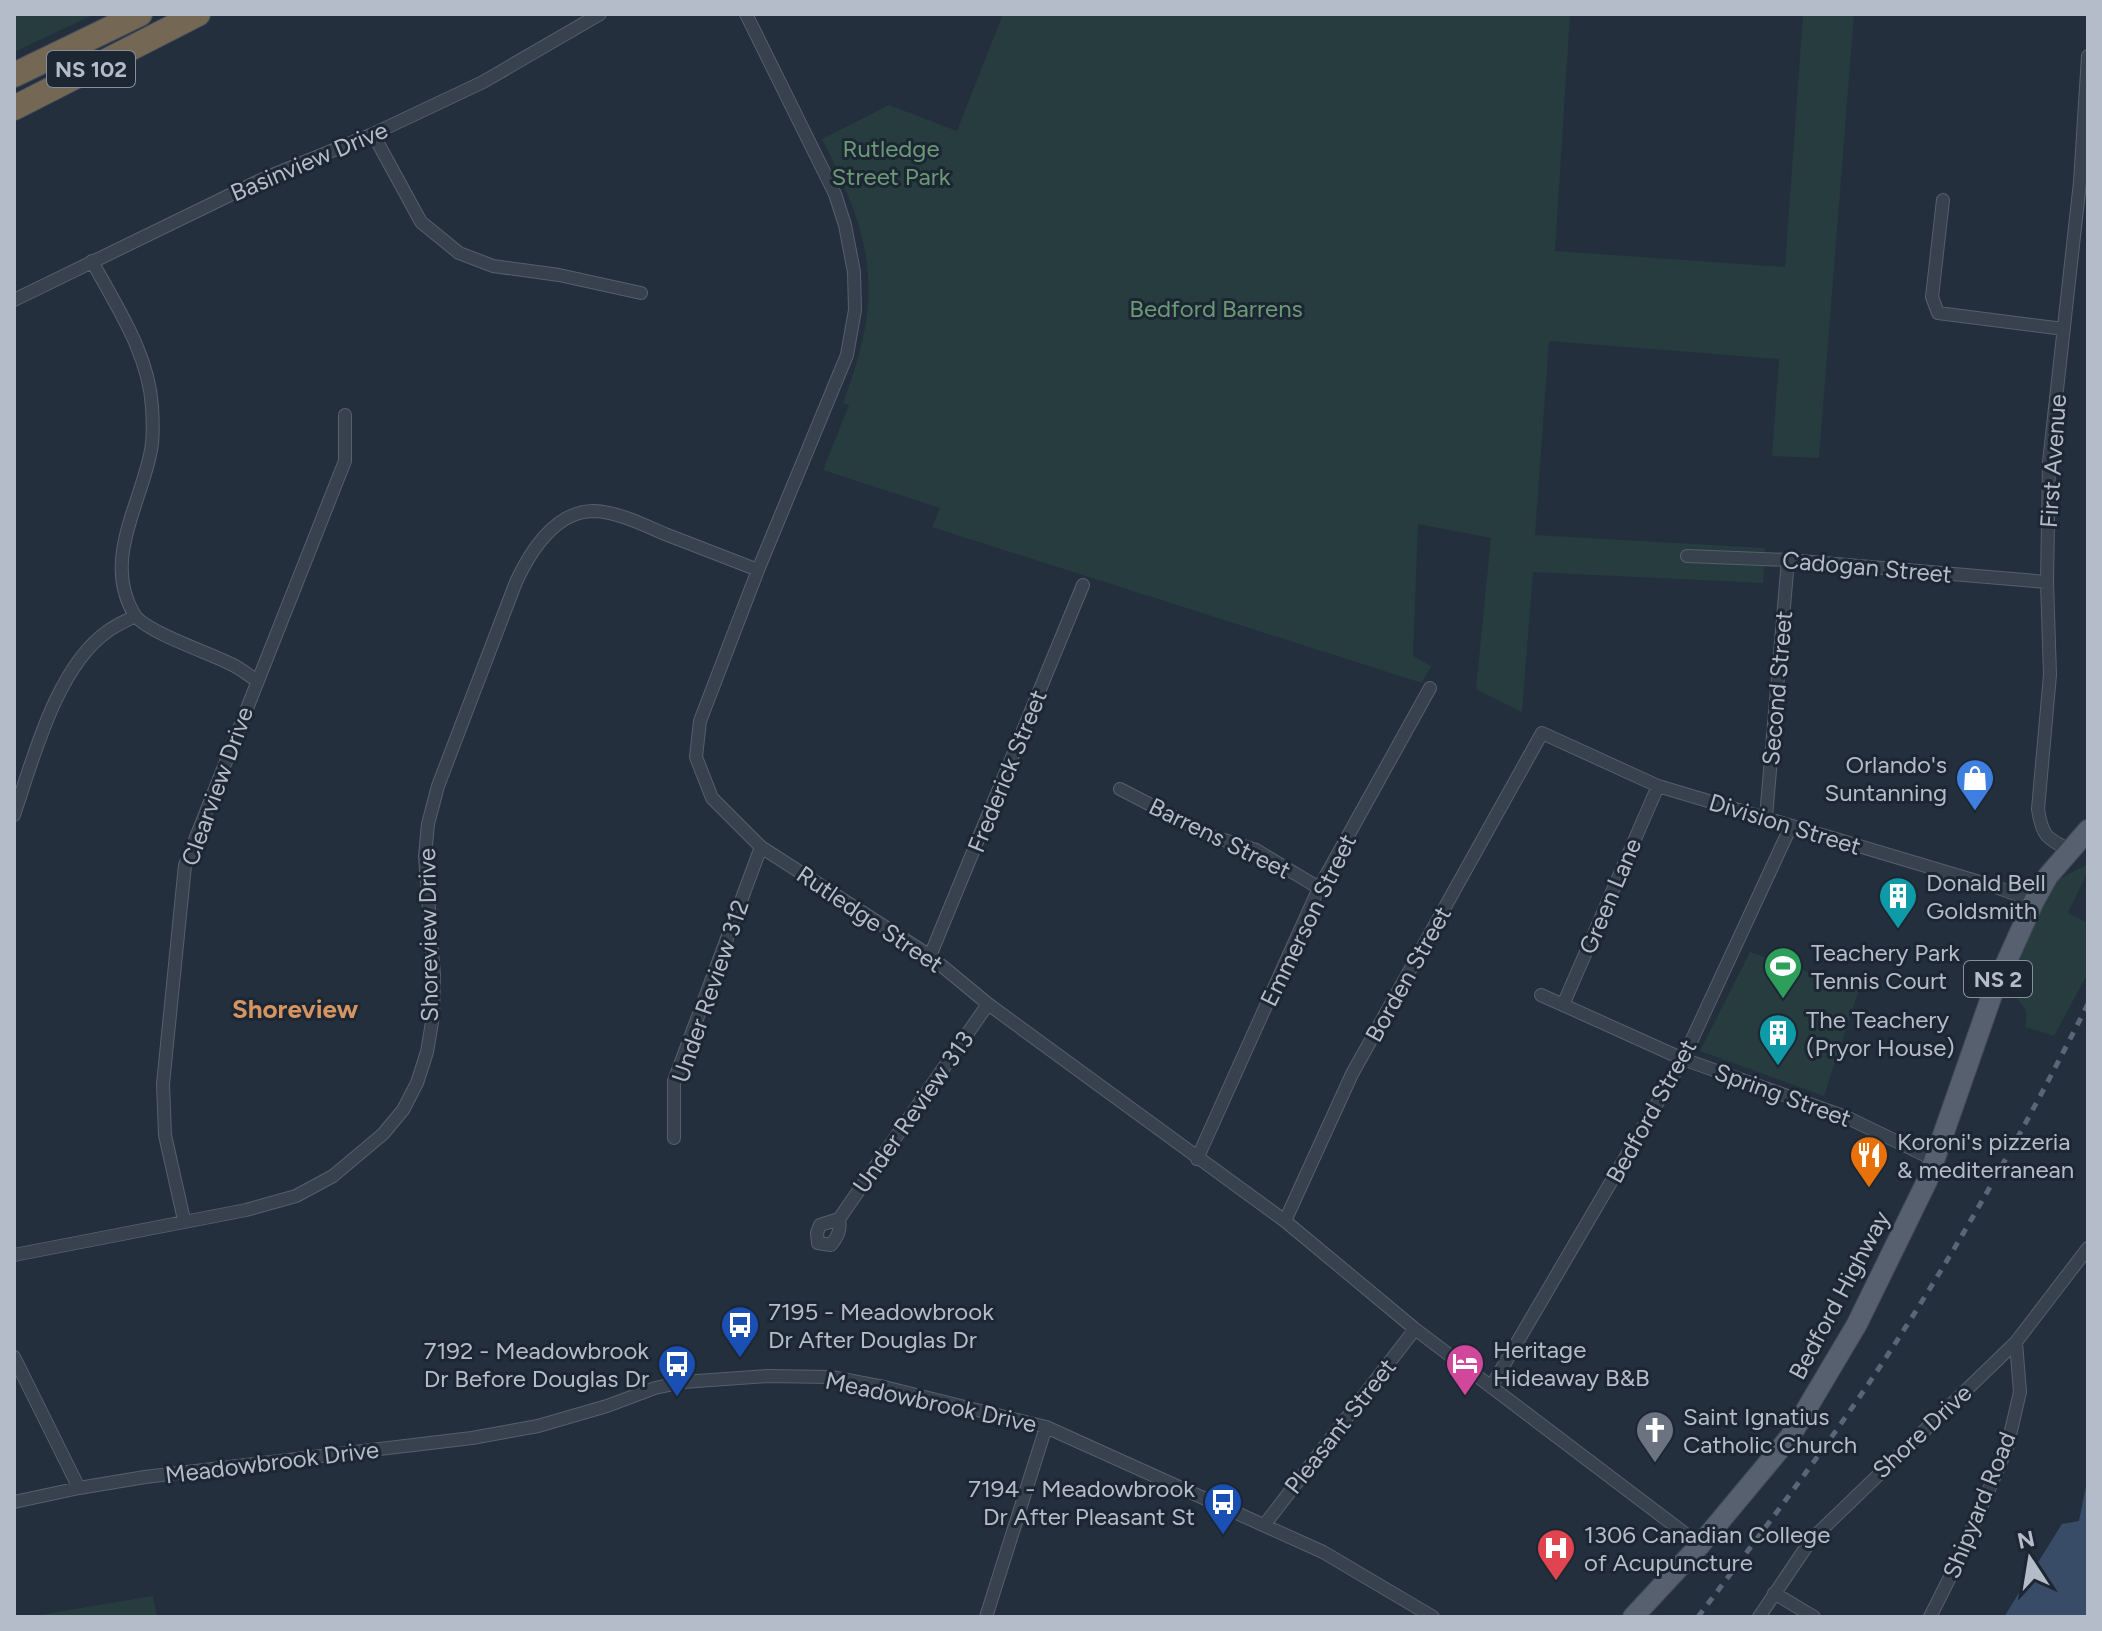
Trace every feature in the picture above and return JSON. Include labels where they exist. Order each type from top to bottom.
[{"type":"highway","name":"NS 102","points":[[14,75],[140,14]]},
{"type":"highway","name":"NS 102","points":[[14,108],[198,14]]},
{"type":"main road","name":"Bedford Highway","points":[[1633,1617],[1700,1545],[1790,1437],[1878,1285],[1935,1160],[1993,992],[2034,901],[2048,876],[2088,830]]},
{"type":"street","name":"Basinview Drive","points":[[14,300],[265,178],[373,134],[483,82],[600,14]]},
{"type":"street","name":"Rutledge Street","points":[[746,14],[835,194],[854,272],[855,310],[847,355],[758,570],[700,721],[696,757],[712,798],[761,847],[930,956],[988,1004],[1285,1221],[1415,1329],[1700,1545]]},
{"type":"street","name":"First Avenue","points":[[2070,850],[2049,840],[2041,829],[2038,809],[2050,675],[2047,582],[2049,462],[2080,182],[2088,56]]},
{"type":"street","points":[[373,134],[421,222],[459,253],[493,266],[559,275],[641,293]]},
{"type":"street","points":[[1943,200],[1932,297],[1938,313],[2064,329]]},
{"type":"street","points":[[92,261],[144,363],[152,403],[150,455],[125,537],[121,562],[127,595],[135,616],[172,639],[231,664],[256,680]]},
{"type":"street","name":"Clearview Drive","points":[[184,1220],[165,1135],[163,1084],[185,865],[345,461],[345,415]]},
{"type":"street","name":"Shoreview Drive","points":[[14,1255],[259,1207],[296,1196],[333,1176],[383,1134],[403,1110],[427,1052],[433,1016],[434,975],[425,856],[428,824],[438,786],[516,582],[527,557],[548,533],[566,519],[593,511],[622,517],[758,570]]},
{"type":"street","name":"Cadogan Street","points":[[1687,556],[1788,560],[2047,582]]},
{"type":"street","name":"Second Street","points":[[1766,817],[1788,560]]},
{"type":"street","name":"Frederick Street","points":[[930,956],[1083,585]]},
{"type":"street","points":[[14,815],[45,725],[66,680],[107,631],[135,616]]},
{"type":"street","name":"Emmerson Street","points":[[1197,1159],[1319,888],[1430,688]]},
{"type":"street","name":"Division Street","points":[[1542,733],[1658,786],[2034,901]]},
{"type":"street","name":"Borden Street","points":[[1285,1221],[1352,1074],[1542,733]]},
{"type":"street","name":"Green Lane","points":[[1563,1005],[1658,786]]},
{"type":"street","name":"Barrens Street","points":[[1120,789],[1211,836],[1256,850],[1319,888]]},
{"type":"street","name":"Bedford Street","points":[[1491,1387],[1683,1059],[1791,826]]},
{"type":"street","name":"Under Review 312","points":[[674,1138],[674,1081],[761,847]]},
{"type":"street","name":"Spring Street","points":[[1541,995],[1683,1059],[1846,1117],[1935,1160]]},
{"type":"street","name":"Under Review 313","points":[[839,1219],[988,1004]]},
{"type":"street","name":"Shore Drive","points":[[1759,1617],[1811,1540],[2016,1342],[2088,1248]]},
{"type":"street","name":"Pleasant Street","points":[[1265,1524],[1415,1329]]},
{"type":"street","name":"Shipyard Road","points":[[1930,1617],[2007,1448],[2020,1392],[2016,1342]]},
{"type":"street","points":[[14,1357],[79,1488]]},
{"type":"street","name":"Meadowbrook Drive","points":[[14,1502],[145,1477],[472,1438],[538,1426],[683,1382],[768,1376],[844,1380],[1046,1427],[1323,1552],[1433,1617]]},
{"type":"street","points":[[986,1617],[1046,1427]]},
{"type":"street","points":[[1774,1593],[1814,1617]]},
{"type":"green space","points":[[14,14],[95,14],[14,52]]},
{"type":"green space","name":"Bedford Barrens","points":[[1003,14],[1570,14],[1555,251],[1785,267],[1803,14],[1854,14],[1819,458],[1772,456],[1779,359],[1549,341],[1535,535],[1765,548],[1763,583],[1533,572],[1522,712],[1476,689],[1491,538],[1418,524],[1413,656],[1431,666],[1422,683],[932,527],[940,508],[823,470],[849,405],[843,403],[865,330],[868,298],[862,238],[853,207],[822,139],[889,105],[957,131]]},
{"type":"green space","points":[[2088,864],[2088,871],[2068,913],[2088,923],[2088,973],[2054,1036],[2025,1027],[2024,1008],[2001,987],[2053,882]]},
{"type":"green space","points":[[1750,952],[1859,989],[1824,1096],[1700,1051]]},
{"type":"green space","points":[[153,1596],[157,1617],[28,1617]]},
{"type":"water","points":[[2088,1476],[2088,1617],[2004,1617],[2062,1524],[2079,1521]]},
{"type":"railway","points":[[1698,1617],[1838,1427],[1911,1319],[1991,1186],[2088,1004]]},
{"type":"place","name":"Orlando's Suntanning","points":[[1975,812]]},
{"type":"place","name":"Donald Bell Goldsmith","points":[[1898,930]]},
{"type":"place","name":"Teachery Park Tennis Court","points":[[1783,1000]]},
{"type":"place","name":"The Teachery (Pryor House)","points":[[1778,1067]]},
{"type":"place","name":"Koroni's pizzeria & mediterranean","points":[[1869,1189]]},
{"type":"place","name":"7195 - Meadowbrook Dr After Douglas Dr","points":[[740,1359]]},
{"type":"place","name":"Heritage Hideaway B&B","points":[[1465,1397]]},
{"type":"place","name":"7192 - Meadowbrook Dr Before Douglas Dr","points":[[677,1398]]},
{"type":"place","name":"Saint Ignatius Catholic Church","points":[[1655,1464]]},
{"type":"place","name":"7194 - Meadowbrook Dr After Pleasant St","points":[[1223,1536]]},
{"type":"place","name":"1306 Canadian College of Acupuncture","points":[[1556,1582]]},
{"type":"district","name":"Shoreview","points":[[295,1009]]},
{"type":"park label","name":"Rutledge Street Park","points":[[891,162]]}]
